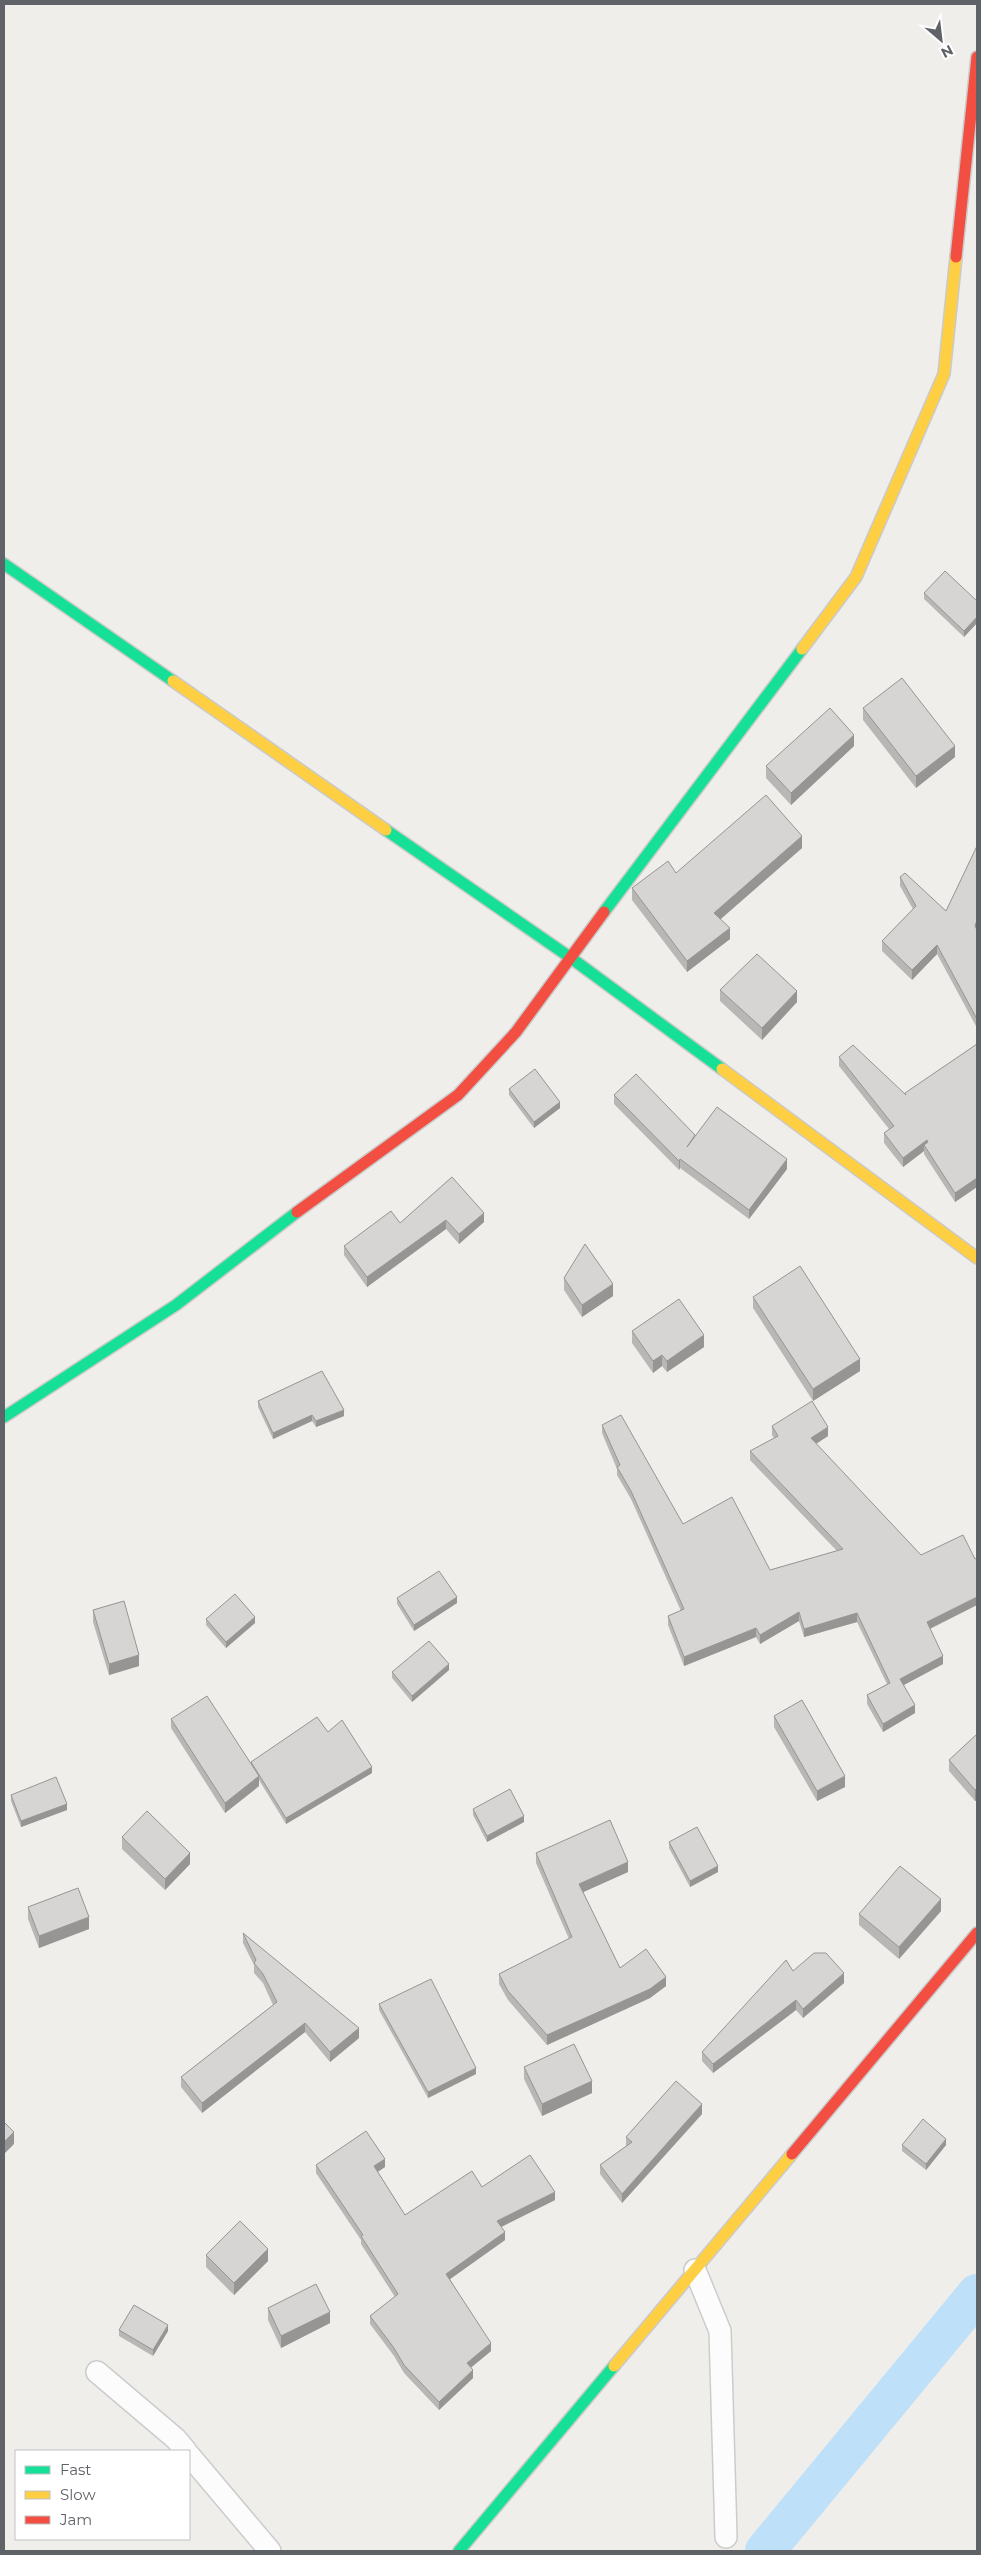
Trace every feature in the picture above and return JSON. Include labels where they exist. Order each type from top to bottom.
[{"type":"street","points":[[4,1417],[176,1305],[349,1173],[458,1095],[516,1032],[656,841],[856,578],[944,374],[977,57]]},
{"type":"street","points":[[4,564],[571,958],[977,1258]]},
{"type":"street","points":[[459,2551],[977,1933]]},
{"type":"lane","points":[[695,2270],[720,2331],[726,2537]]},
{"type":"lane","points":[[97,2372],[176,2439],[185,2450]]},
{"type":"lane","points":[[190,2456],[270,2551]]},
{"type":"building","points":[[945,571],[977,601],[977,617],[964,631],[924,593]]},
{"type":"building","points":[[902,678],[955,746],[916,776],[863,708]]},
{"type":"building","points":[[830,708],[854,735],[791,793],[766,766]]},
{"type":"building","points":[[766,795],[802,836],[714,913],[730,928],[687,961],[632,888],[668,861],[676,873]]},
{"type":"building","points":[[977,846],[977,920],[975,926],[977,930],[977,1019],[937,945],[912,970],[882,941],[916,906],[900,877],[905,873],[946,911]]},
{"type":"building","points":[[757,954],[797,991],[762,1028],[720,990]]},
{"type":"building","points":[[977,1044],[977,1178],[955,1193],[924,1145],[928,1142],[927,1140],[903,1158],[884,1133],[894,1126],[839,1057],[853,1045],[906,1095],[905,1093]]},
{"type":"building","points":[[535,1069],[560,1102],[534,1122],[509,1089]]},
{"type":"building","points":[[636,1074],[695,1135],[687,1147],[717,1107],[787,1159],[749,1210],[680,1159],[679,1161],[614,1095]]},
{"type":"building","points":[[452,1177],[484,1213],[459,1234],[446,1220],[367,1277],[344,1246],[391,1211],[400,1223]]},
{"type":"building","points":[[585,1244],[613,1284],[582,1305],[564,1278]]},
{"type":"building","points":[[800,1266],[860,1359],[813,1389],[753,1297]]},
{"type":"building","points":[[679,1299],[704,1335],[667,1361],[662,1355],[653,1361],[632,1331]]},
{"type":"building","points":[[322,1371],[344,1410],[316,1421],[312,1415],[273,1433],[258,1401]]},
{"type":"building","points":[[812,1401],[828,1427],[811,1438],[921,1555],[963,1535],[975,1559],[977,1558],[977,1597],[927,1622],[943,1656],[900,1679],[915,1705],[883,1724],[867,1695],[890,1683],[857,1613],[804,1629],[799,1612],[760,1635],[756,1628],[684,1657],[668,1616],[684,1609],[631,1491],[617,1467],[620,1465],[602,1425],[621,1415],[683,1524],[732,1497],[770,1570],[843,1549],[750,1451],[778,1436],[772,1426]]},
{"type":"building","points":[[439,1571],[457,1597],[414,1625],[397,1598]]},
{"type":"building","points":[[235,1594],[255,1617],[226,1642],[206,1619]]},
{"type":"building","points":[[124,1601],[139,1655],[109,1664],[93,1610]]},
{"type":"building","points":[[429,1641],[449,1664],[412,1696],[392,1672]]},
{"type":"building","points":[[207,1696],[259,1776],[225,1803],[171,1719]]},
{"type":"building","points":[[802,1700],[845,1776],[817,1791],[774,1716]]},
{"type":"building","points":[[317,1717],[328,1732],[342,1720],[372,1767],[286,1818],[251,1762]]},
{"type":"building","points":[[977,1734],[977,1788],[975,1790],[949,1760]]},
{"type":"building","points":[[56,1777],[67,1804],[21,1821],[11,1795]]},
{"type":"building","points":[[510,1789],[524,1816],[487,1836],[473,1809]]},
{"type":"building","points":[[147,1811],[190,1853],[165,1879],[122,1837]]},
{"type":"building","points":[[610,1820],[628,1862],[579,1884],[620,1968],[646,1949],[666,1977],[650,1989],[547,2035],[508,1991],[499,1974],[572,1937],[536,1853]]},
{"type":"building","points":[[697,1827],[718,1866],[690,1881],[669,1842]]},
{"type":"building","points":[[900,1866],[941,1899],[899,1947],[859,1914]]},
{"type":"building","points":[[78,1888],[89,1917],[39,1936],[28,1907]]},
{"type":"building","points":[[243,1933],[359,2028],[330,2052],[305,2023],[202,2103],[181,2077],[277,2002],[263,1974],[254,1963],[256,1960]]},
{"type":"building","points":[[814,1953],[826,1953],[844,1973],[803,2009],[796,2000],[713,2064],[702,2052],[786,1960],[793,1971]]},
{"type":"building","points":[[431,1979],[476,2068],[428,2092],[379,2004]]},
{"type":"building","points":[[574,2044],[592,2081],[542,2104],[524,2067]]},
{"type":"building","points":[[676,2081],[702,2104],[622,2194],[600,2165],[632,2142],[626,2137]]},
{"type":"building","points":[[923,2119],[946,2139],[926,2164],[902,2145]]},
{"type":"building","points":[[4,2122],[14,2132],[4,2142]]},
{"type":"building","points":[[366,2131],[385,2159],[374,2166],[405,2215],[472,2171],[482,2187],[530,2155],[555,2192],[497,2221],[505,2232],[446,2274],[491,2343],[467,2363],[473,2370],[439,2402],[404,2365],[370,2316],[398,2294],[361,2236],[363,2235],[316,2165]]},
{"type":"building","points":[[240,2221],[268,2249],[234,2283],[206,2255]]},
{"type":"building","points":[[316,2284],[330,2312],[281,2336],[268,2308]]},
{"type":"building","points":[[134,2305],[168,2325],[153,2350],[119,2330]]},
{"type":"waterway","points":[[765,2551],[977,2294]]},
{"type":"traffic: fast","points":[[4,564],[173,681]]},
{"type":"traffic: fast","points":[[604,912],[802,649]]},
{"type":"traffic: fast","points":[[386,830],[571,958],[722,1069]]},
{"type":"traffic: fast","points":[[4,1417],[176,1305],[297,1212]]},
{"type":"traffic: fast","points":[[459,2551],[614,2366]]},
{"type":"traffic: slow","points":[[802,649],[856,577],[944,374],[956,257]]},
{"type":"traffic: slow","points":[[173,681],[386,830]]},
{"type":"traffic: slow","points":[[722,1069],[977,1258]]},
{"type":"traffic: slow","points":[[614,2366],[792,2154]]},
{"type":"traffic: jam","points":[[956,257],[977,57]]},
{"type":"traffic: jam","points":[[297,1212],[458,1095],[516,1032],[604,912]]},
{"type":"traffic: jam","points":[[792,2154],[977,1933]]}]
